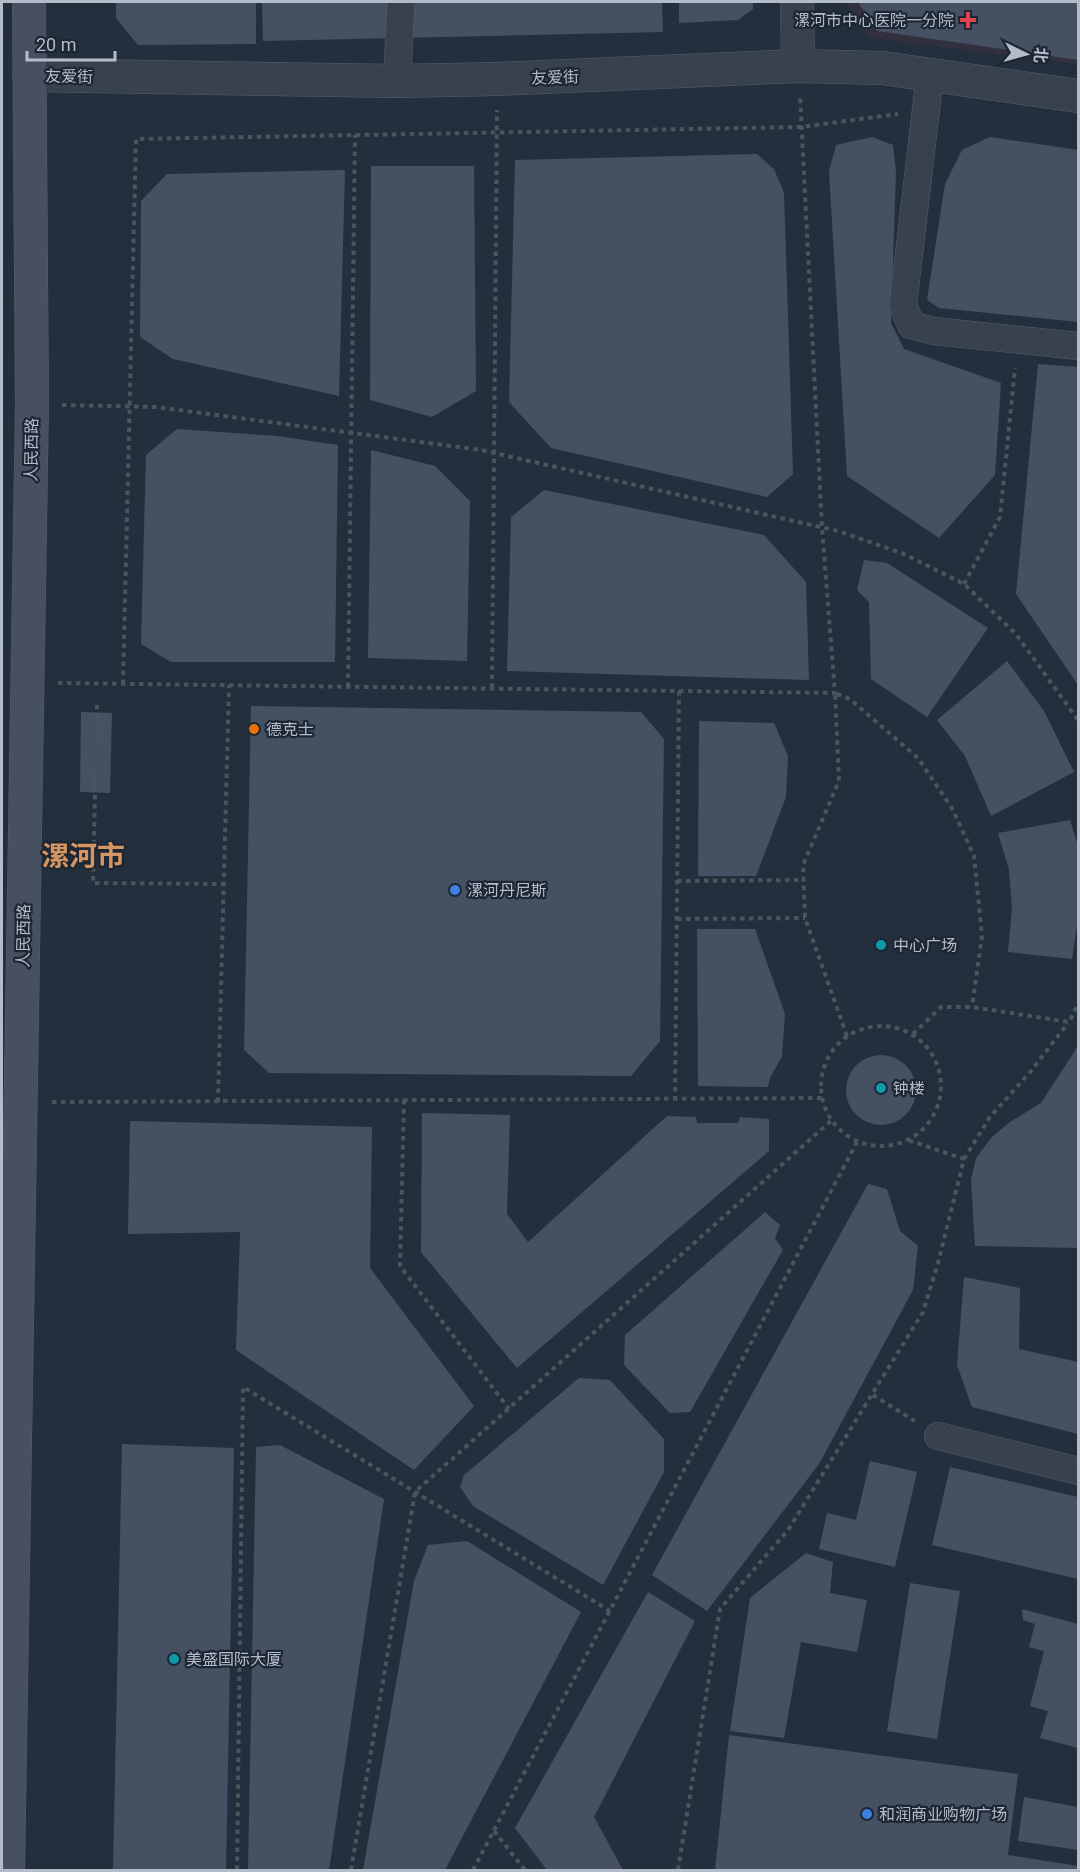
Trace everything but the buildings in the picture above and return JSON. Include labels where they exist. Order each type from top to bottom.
[{"type":"main road","name":"人民西路","points":[[9,1870],[32,404],[29,2]]},
{"type":"street","points":[[397,81],[401,2]]},
{"type":"street","points":[[797,2],[798,66]]},
{"type":"street","name":"友爱街","points":[[29,75],[397,81],[496,80],[798,66],[882,68],[1078,96]]},
{"type":"street","points":[[930,75],[903,304],[911,325],[934,331],[1078,346]]},
{"type":"street","points":[[938,1436],[1078,1471]]},
{"type":"path","points":[[798,66],[822,528],[835,693],[839,781],[803,865],[805,918],[847,1036]]},
{"type":"path","points":[[492,688],[498,133],[496,80]]},
{"type":"path","points":[[123,684],[136,139],[801,127],[926,110]]},
{"type":"path","points":[[348,687],[355,135]]},
{"type":"path","points":[[964,584],[1000,517],[1017,340]]},
{"type":"path","points":[[32,404],[156,407],[495,453],[838,531],[904,554],[964,584],[1016,634],[1078,720]]},
{"type":"path","points":[[27,683],[835,693],[850,699],[918,758],[953,810],[974,856],[982,936],[972,1007]]},
{"type":"path","points":[[218,1102],[229,685]]},
{"type":"path","points":[[675,1099],[679,692]]},
{"type":"path","points":[[97,705],[93,883],[224,884]]},
{"type":"path","points":[[677,881],[804,880]]},
{"type":"path","points":[[677,920],[805,918]]},
{"type":"path","points":[[678,1870],[720,1608],[788,1530],[923,1312],[938,1263],[964,1159],[990,1117],[1031,1071],[1068,1022],[1078,1004]]},
{"type":"path","points":[[913,1034],[941,1007],[972,1007],[1068,1022]]},
{"type":"path","points":[[880,1025],[897,1027],[913,1034],[927,1046],[937,1062],[942,1080],[941,1098],[935,1115],[924,1130],[892,1146],[874,1146],[857,1142],[843,1133],[832,1120],[822,1098],[821,1080],[825,1063],[834,1048],[847,1036],[863,1028],[880,1025]]},
{"type":"path","points":[[21,1102],[822,1098]]},
{"type":"path","points":[[404,1100],[400,1266],[509,1409]]},
{"type":"path","points":[[351,1870],[415,1492],[832,1120]]},
{"type":"path","points":[[908,1140],[964,1159]]},
{"type":"path","points":[[473,1870],[857,1142]]},
{"type":"path","points":[[237,1870],[243,1387],[610,1611]]},
{"type":"path","points":[[873,1395],[938,1436]]},
{"type":"path","points":[[494,1831],[525,1870]]},
{"type":"shaded area","name":"漯河市中心医院一分院","points":[[846,2],[1078,2],[1078,64],[870,38]]},
{"type":"place","name":"漯河市中心医院一分院","points":[[968,20]]},
{"type":"place","name":"德克士","points":[[254,729]]},
{"type":"place","name":"漯河丹尼斯","points":[[455,890]]},
{"type":"place","name":"中心广场","points":[[881,945]]},
{"type":"place","name":"钟楼","points":[[881,1088]]},
{"type":"place","name":"美盛国际大厦","points":[[174,1659]]},
{"type":"place","name":"和润商业购物广场","points":[[867,1814]]},
{"type":"district","name":"漯河市","points":[[83,856]]}]
